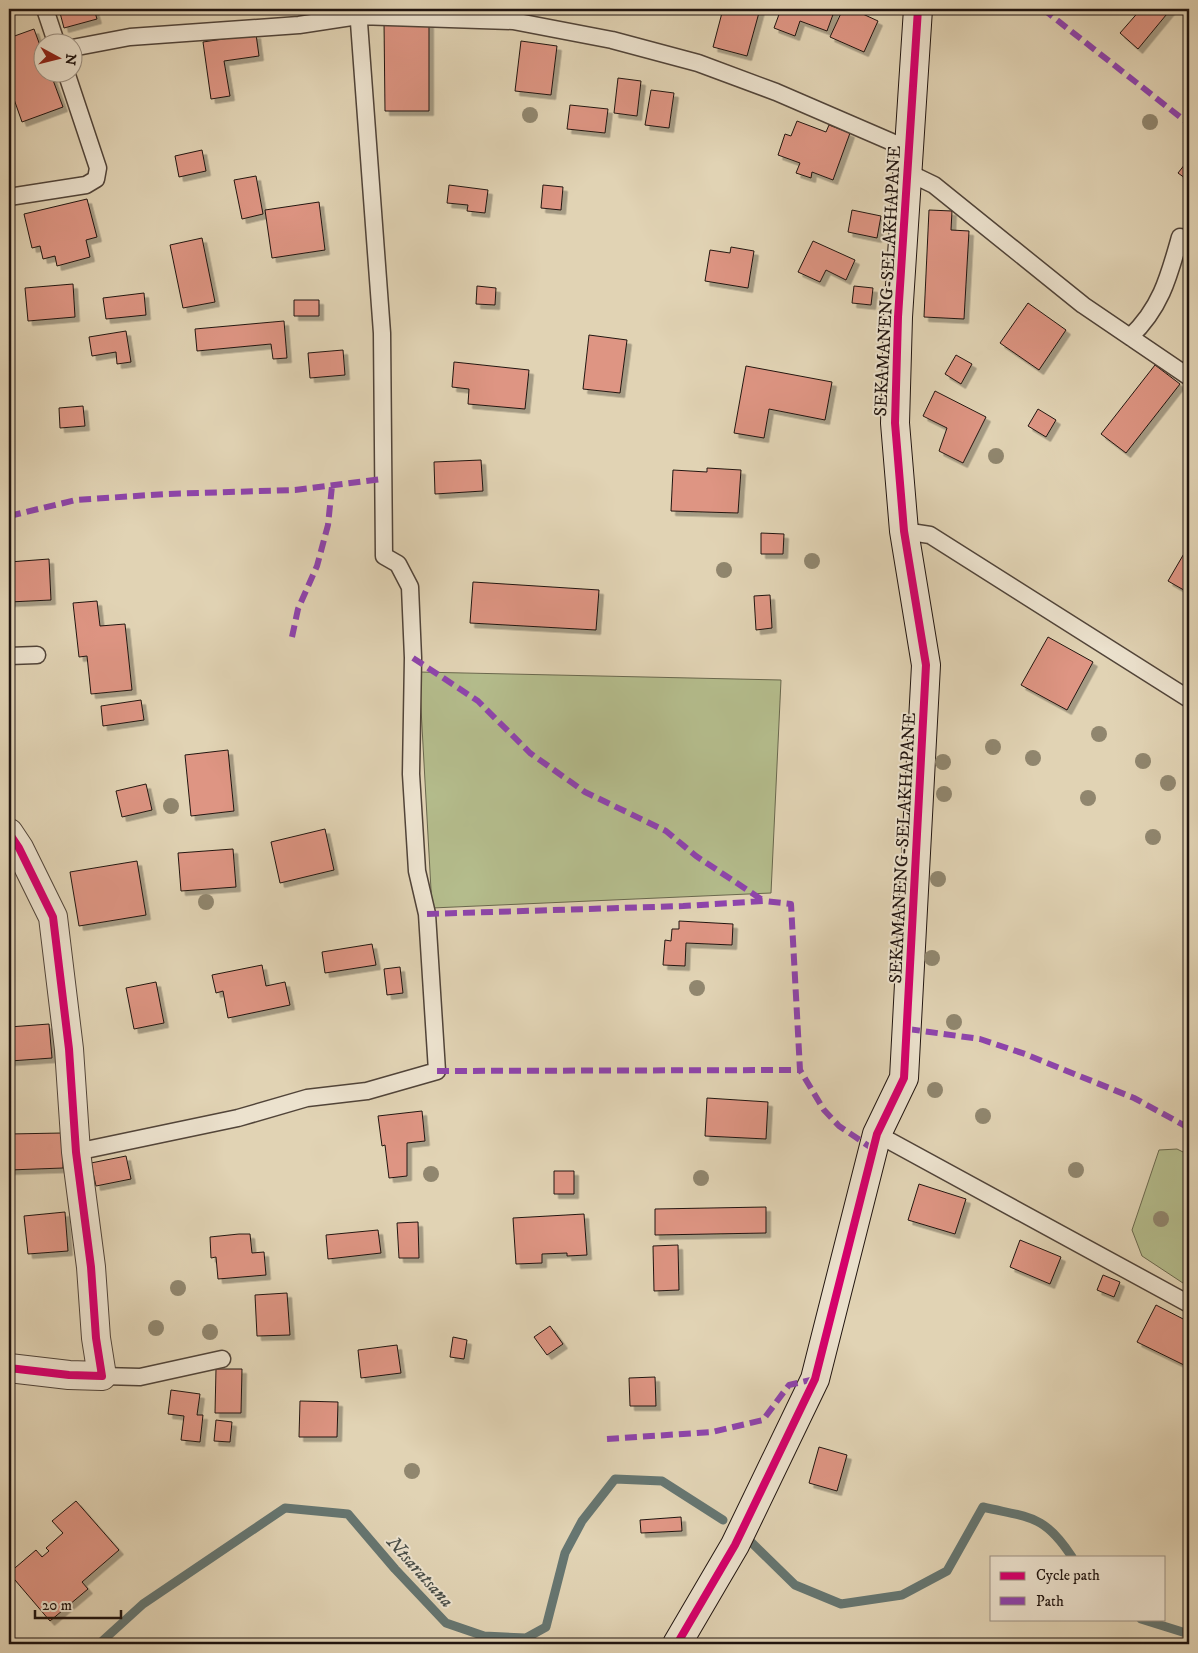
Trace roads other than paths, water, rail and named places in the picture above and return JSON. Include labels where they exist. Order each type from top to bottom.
[{"type":"street","name":"SEKAMANENG-SELAKHAPANE","points":[[678,1644],[735,1545],[815,1379],[877,1134],[904,1078],[926,665],[904,531],[895,423],[898,317],[918,9]]},
{"type":"street","points":[[9,833],[19,848],[52,917],[69,1050],[76,1152],[92,1267],[96,1338],[102,1376],[69,1376],[9,1368]]},
{"type":"lane","points":[[45,9],[53,32]]},
{"type":"lane","points":[[76,1152],[238,1118],[307,1098],[367,1091],[437,1071],[427,914],[416,871],[411,774],[413,658],[410,587],[398,564],[384,556],[382,333],[358,12]]},
{"type":"lane","points":[[82,46],[130,38],[299,25],[358,12],[498,14],[612,40],[698,63],[776,92],[908,160],[934,185],[1083,305],[1189,377]]},
{"type":"lane","points":[[9,197],[86,185],[96,180],[98,168],[69,82]]},
{"type":"lane","points":[[1130,337],[1146,322],[1168,283],[1180,237]]},
{"type":"lane","points":[[904,531],[930,535],[1189,699]]},
{"type":"lane","points":[[9,656],[37,655]]},
{"type":"lane","points":[[877,1134],[1189,1304]]},
{"type":"lane","points":[[102,1376],[140,1378],[222,1359]]},
{"type":"waterway","name":"Ntsaratsana","points":[[99,1644],[143,1604],[285,1508],[348,1514],[395,1569],[446,1623],[484,1636],[526,1638],[546,1627],[565,1553],[582,1521],[615,1479],[662,1481],[723,1520]]},
{"type":"waterway","name":"Ntsaratsana","points":[[751,1542],[795,1585],[841,1604],[902,1595],[947,1571],[983,1507],[1035,1520],[1053,1533],[1071,1556]]},
{"type":"waterway","name":"Ntsaratsana","points":[[1144,1620],[1189,1634]]}]
